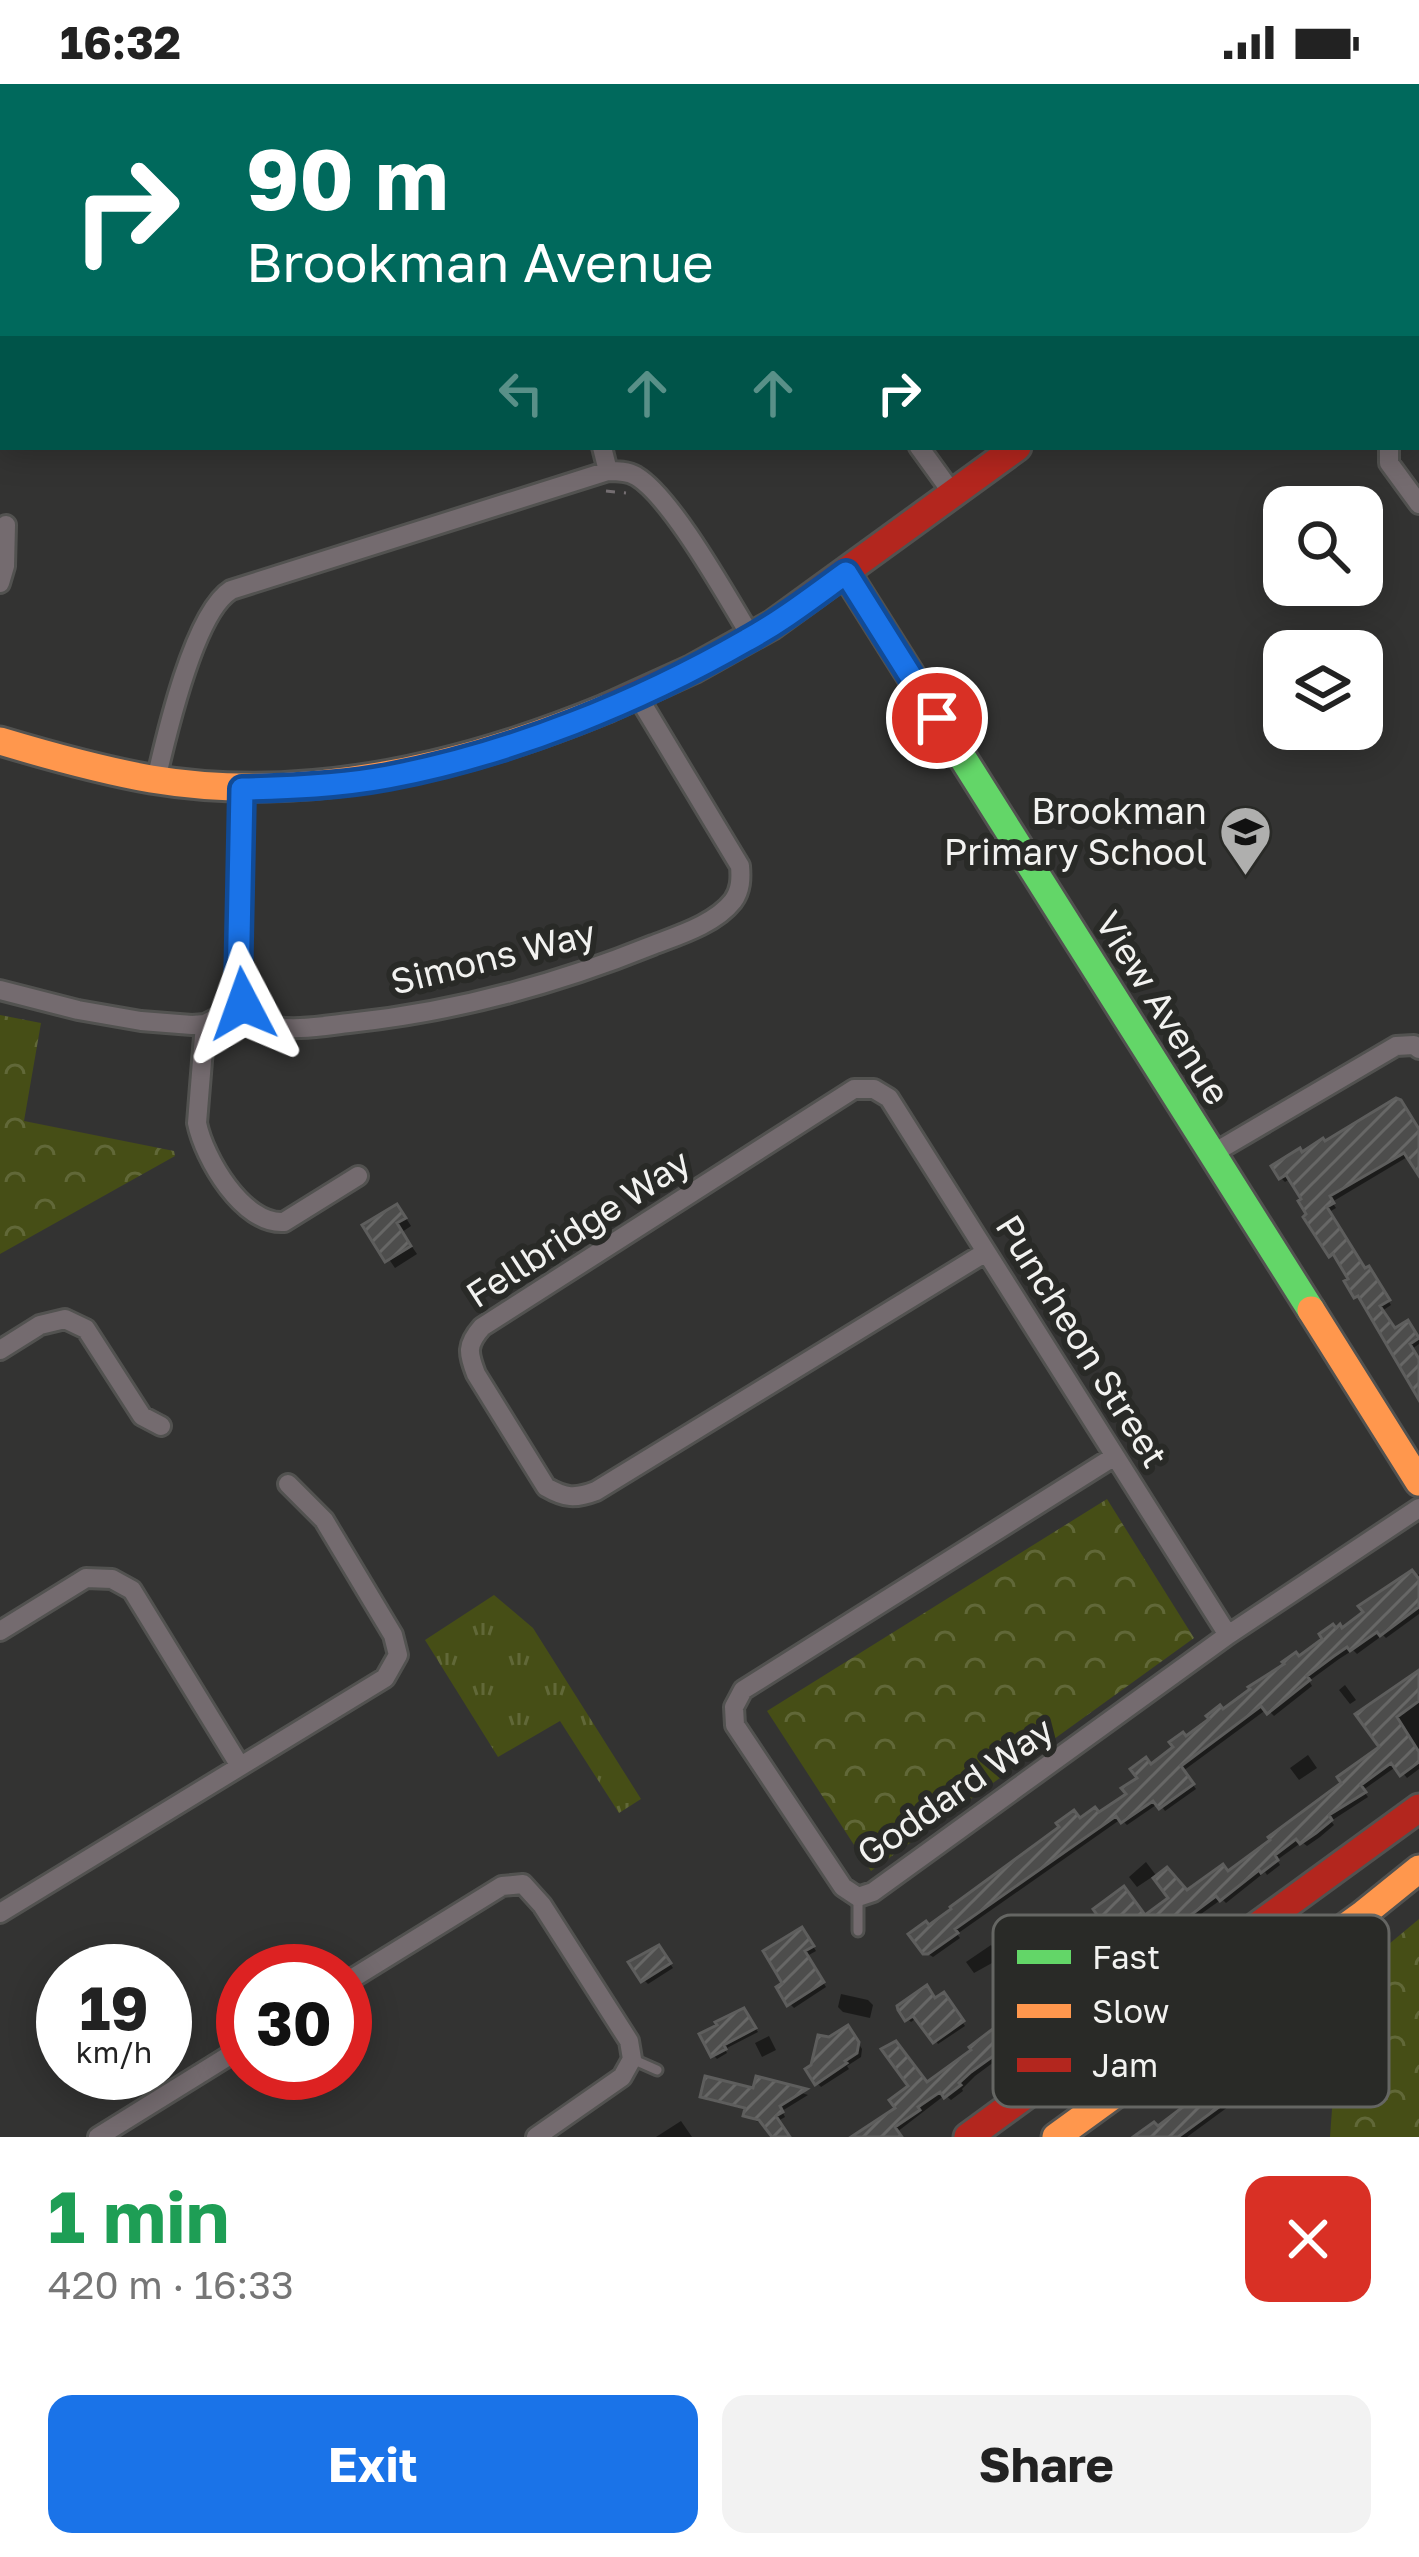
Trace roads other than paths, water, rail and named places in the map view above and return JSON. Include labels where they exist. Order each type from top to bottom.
[{"type":"street","points":[[602,450],[602,472]]},
{"type":"street","points":[[921,450],[952,494]]},
{"type":"street","points":[[0,741],[77,765],[242,789],[333,784],[435,766],[527,739],[703,665],[752,638],[846,573],[1013,450]]},
{"type":"street","points":[[1389,450],[1389,464],[1419,504]]},
{"type":"street","points":[[156,780],[199,636],[221,597],[602,472],[632,473],[655,491],[752,638]]},
{"type":"street","points":[[0,583],[6,525]]},
{"type":"street","name":"View Avenue","points":[[846,573],[1419,1482]]},
{"type":"street","name":"Simons Way","points":[[243,1004],[252,1017],[281,1027],[444,1010],[599,967],[686,932],[721,912],[735,899],[740,866],[637,695]]},
{"type":"street","points":[[0,989],[141,1021],[205,1024],[243,1004],[238,990],[242,789]]},
{"type":"street","points":[[205,1024],[196,1123],[215,1169],[252,1212],[273,1223],[284,1222],[358,1177]]},
{"type":"street","points":[[1212,1154],[1396,1046],[1419,1049]]},
{"type":"street","name":"Puncheon Street","points":[[874,1088],[890,1098],[1228,1635]]},
{"type":"street","name":"Fellbridge Way","points":[[874,1088],[854,1089],[482,1327],[471,1339],[469,1355],[476,1374],[546,1487],[563,1497],[579,1498],[596,1491],[986,1252]]},
{"type":"street","points":[[0,1350],[40,1325],[65,1319],[86,1329],[142,1417],[161,1426]]},
{"type":"street","name":"Goddard Way","points":[[1115,1456],[743,1690],[734,1707],[735,1725],[843,1887],[858,1897],[873,1892],[1228,1635],[1419,1508]]},
{"type":"street","points":[[0,1913],[386,1678],[398,1655],[393,1634],[324,1520],[288,1484]]},
{"type":"street","points":[[0,1631],[86,1578],[112,1579],[132,1590],[240,1766]]},
{"type":"street","points":[[1275,1915],[1419,1808]]},
{"type":"street","points":[[1362,1915],[1419,1869]]},
{"type":"street","points":[[372,1966],[502,1886],[523,1884],[542,1905],[629,2041],[632,2060],[622,2077],[536,2137]]},
{"type":"street","points":[[98,2137],[216,2064]]},
{"type":"street","points":[[982,2133],[1017,2107]]},
{"type":"street","points":[[1056,2137],[1097,2107]]},
{"type":"lane","points":[[858,1897],[858,1931]]},
{"type":"lane","points":[[632,2060],[657,2070]]},
{"type":"place","name":"Brookman Primary School","points":[[1246,878]]}]
